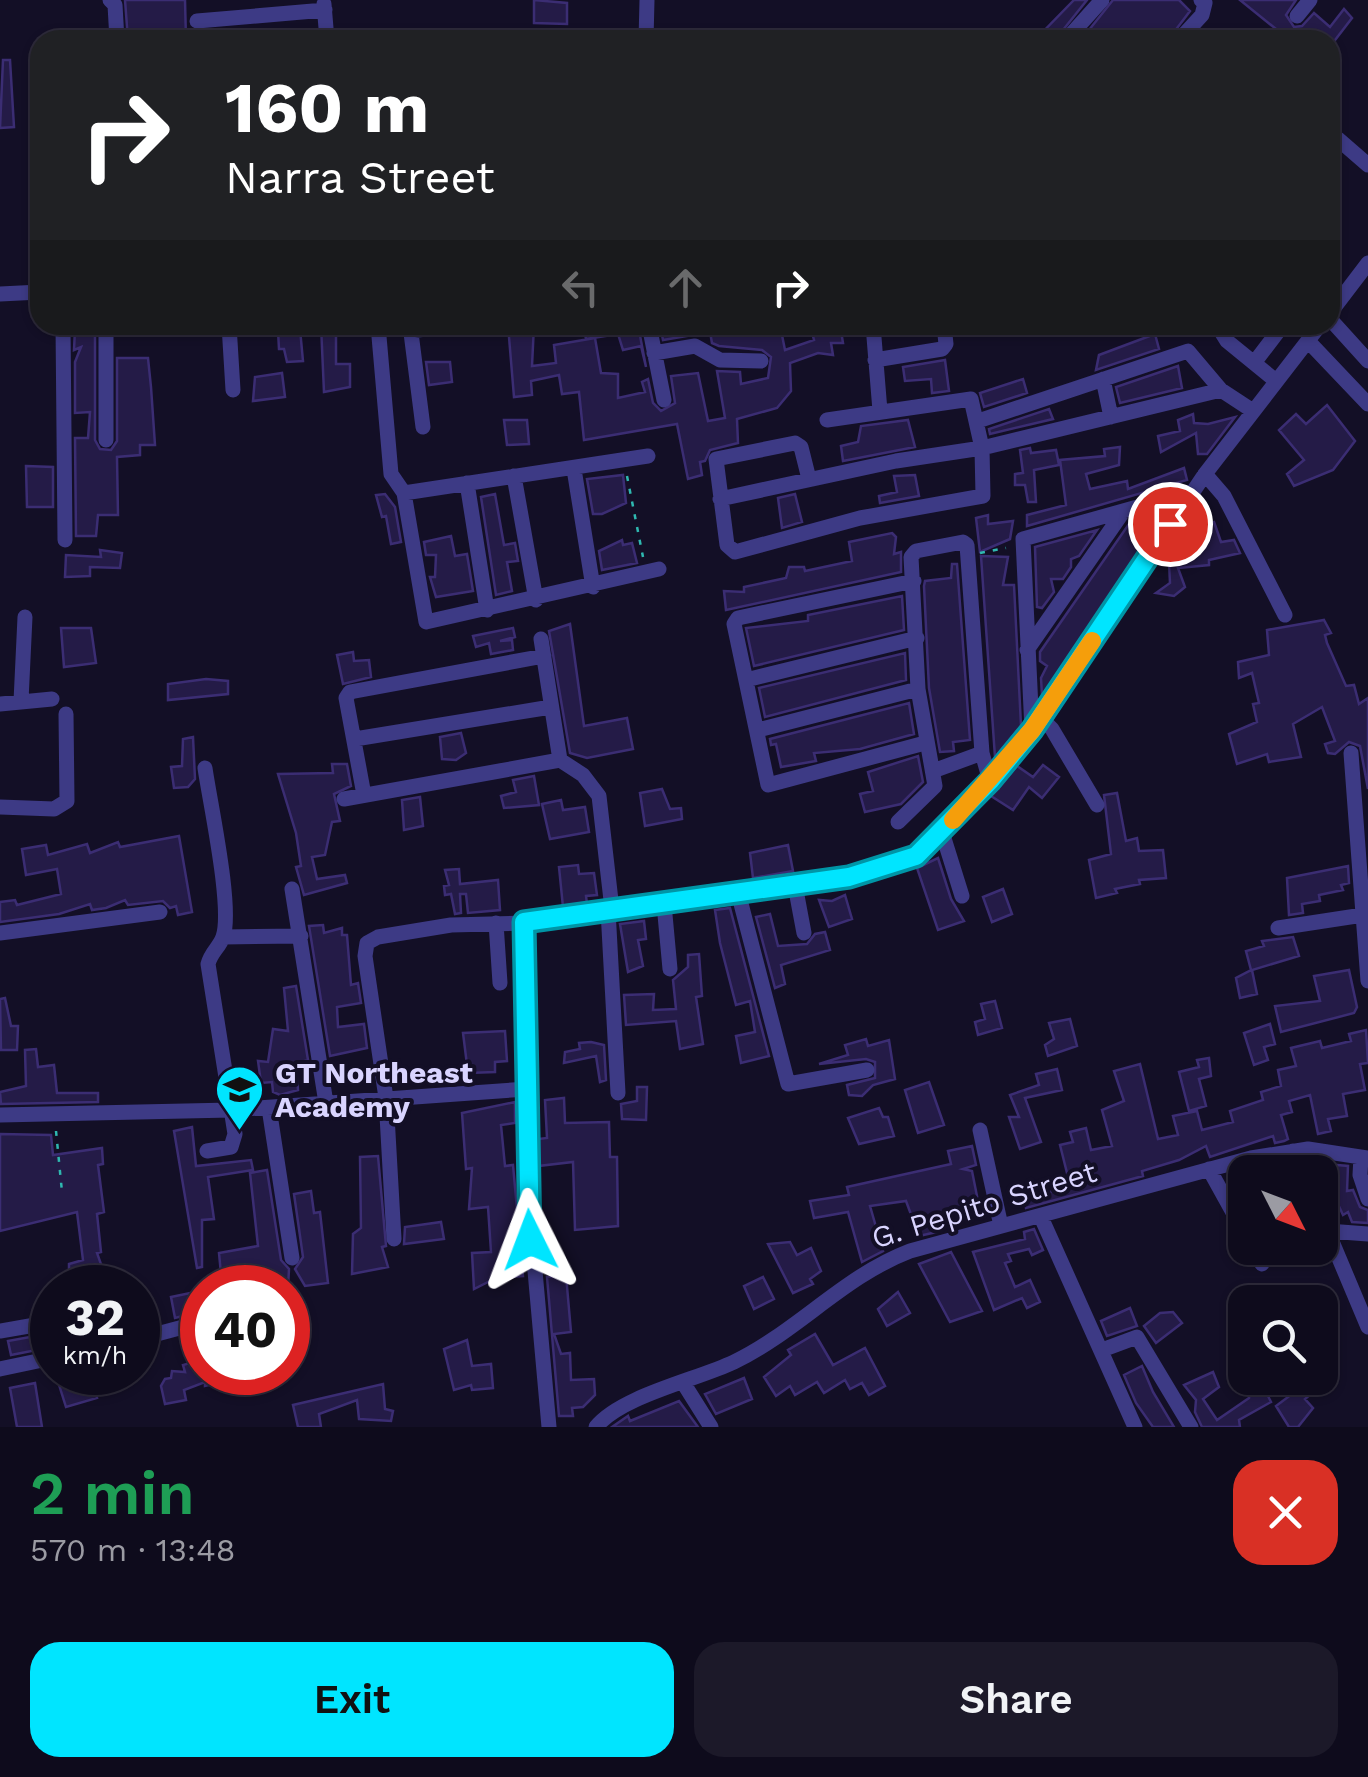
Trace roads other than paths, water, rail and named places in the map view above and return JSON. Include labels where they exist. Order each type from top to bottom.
[{"type":"street","points":[[110,0],[114,4],[116,30]]},
{"type":"street","points":[[646,0],[646,30]]},
{"type":"street","points":[[1075,30],[1102,0]]},
{"type":"street","points":[[1189,30],[1202,15],[1205,4],[1200,0]]},
{"type":"street","points":[[1296,16],[1310,0]]},
{"type":"street","points":[[209,30],[205,21],[324,5],[326,30]]},
{"type":"street","points":[[1340,141],[1368,164]]},
{"type":"street","points":[[1340,302],[1368,263]]},
{"type":"street","points":[[0,294],[30,292]]},
{"type":"street","points":[[1340,328],[1368,361]]},
{"type":"street","points":[[63,335],[65,540]]},
{"type":"street","points":[[106,335],[106,440]]},
{"type":"street","points":[[230,335],[233,390]]},
{"type":"street","points":[[379,335],[392,474],[404,493],[425,620],[536,600],[653,571]]},
{"type":"street","points":[[411,335],[423,428]]},
{"type":"street","points":[[651,335],[664,400]]},
{"type":"street","points":[[874,335],[880,411]]},
{"type":"street","points":[[874,360],[942,349],[945,335]]},
{"type":"street","points":[[1226,335],[1276,381]]},
{"type":"street","points":[[1254,363],[1275,335]]},
{"type":"street","points":[[394,1239],[386,1098],[365,956],[367,943],[378,937],[451,925],[524,922],[740,896],[849,877],[916,856],[990,781],[1036,724],[1192,492],[1312,335]]},
{"type":"street","points":[[1308,341],[1368,404]]},
{"type":"street","points":[[654,352],[695,346],[720,360],[761,361]]},
{"type":"street","points":[[978,422],[1188,351],[1222,390],[1253,410]]},
{"type":"street","points":[[1103,380],[1111,418]]},
{"type":"street","points":[[720,499],[982,448],[1222,390]]},
{"type":"street","points":[[809,479],[801,446],[794,443],[716,459],[727,545],[735,552],[860,518],[979,501],[984,494],[978,422],[974,402],[969,398],[827,420]]},
{"type":"street","points":[[404,493],[648,456]]},
{"type":"street","points":[[574,469],[593,587]]},
{"type":"street","points":[[1205,474],[1224,496],[1285,615]]},
{"type":"street","points":[[514,476],[536,600]]},
{"type":"street","points":[[467,482],[487,610]]},
{"type":"street","points":[[1036,724],[1027,650],[1023,539],[1121,515],[1192,492]]},
{"type":"street","points":[[1027,650],[1121,515]]},
{"type":"street","points":[[898,822],[934,786],[918,689],[911,557],[916,551],[963,542],[969,555],[982,752],[990,781]]},
{"type":"street","points":[[914,582],[738,618],[734,624],[770,786],[926,743]]},
{"type":"street","points":[[21,701],[25,617]]},
{"type":"street","points":[[746,680],[916,638]]},
{"type":"street","points":[[364,795],[346,698],[354,690],[542,648],[560,760]]},
{"type":"street","points":[[758,730],[918,689]]},
{"type":"street","points":[[0,704],[52,699]]},
{"type":"street","points":[[355,740],[551,707]]},
{"type":"street","points":[[0,807],[54,808],[67,801],[66,714]]},
{"type":"street","points":[[1036,724],[1052,728],[1097,805]]},
{"type":"street","points":[[933,771],[982,752]]},
{"type":"street","points":[[1351,753],[1368,980]]},
{"type":"street","points":[[344,799],[560,760],[583,775],[599,796],[610,910],[618,1093]]},
{"type":"street","points":[[205,768],[226,904],[223,937],[208,964],[234,1142],[224,1150],[207,1152]]},
{"type":"street","points":[[942,832],[962,896]]},
{"type":"street","points":[[795,885],[804,933]]},
{"type":"street","points":[[292,889],[326,1103]]},
{"type":"street","points":[[740,896],[788,1084],[867,1070]]},
{"type":"street","points":[[664,904],[670,970]]},
{"type":"street","points":[[0,933],[160,912]]},
{"type":"street","points":[[1278,928],[1363,915]]},
{"type":"street","points":[[524,922],[532,1270],[549,1427]]},
{"type":"street","points":[[496,924],[500,983]]},
{"type":"street","points":[[223,937],[301,936]]},
{"type":"street","points":[[0,1115],[231,1110],[528,1088]]},
{"type":"street","points":[[269,1108],[292,1258]]},
{"type":"street","points":[[980,1130],[1001,1226]]},
{"type":"street","name":"G. Pepito Street","points":[[596,1427],[605,1416],[633,1401],[740,1359],[872,1265],[1209,1169],[1293,1151],[1335,1150],[1364,1158]]},
{"type":"street","points":[[1293,1151],[1295,1155]]},
{"type":"street","points":[[1364,1158],[1360,1174],[1368,1199]]},
{"type":"street","points":[[1209,1169],[1228,1203]]},
{"type":"street","points":[[1042,1217],[1135,1427]]},
{"type":"street","points":[[1338,1232],[1368,1234]]},
{"type":"street","points":[[1338,1255],[1368,1327]]},
{"type":"street","points":[[0,1331],[30,1326]]},
{"type":"street","points":[[1102,1350],[1139,1338],[1191,1427]]},
{"type":"street","points":[[0,1369],[30,1363]]},
{"type":"street","points":[[684,1384],[712,1427]]},
{"type":"place","name":"GT Northeast Academy","points":[[240,1132]]}]
